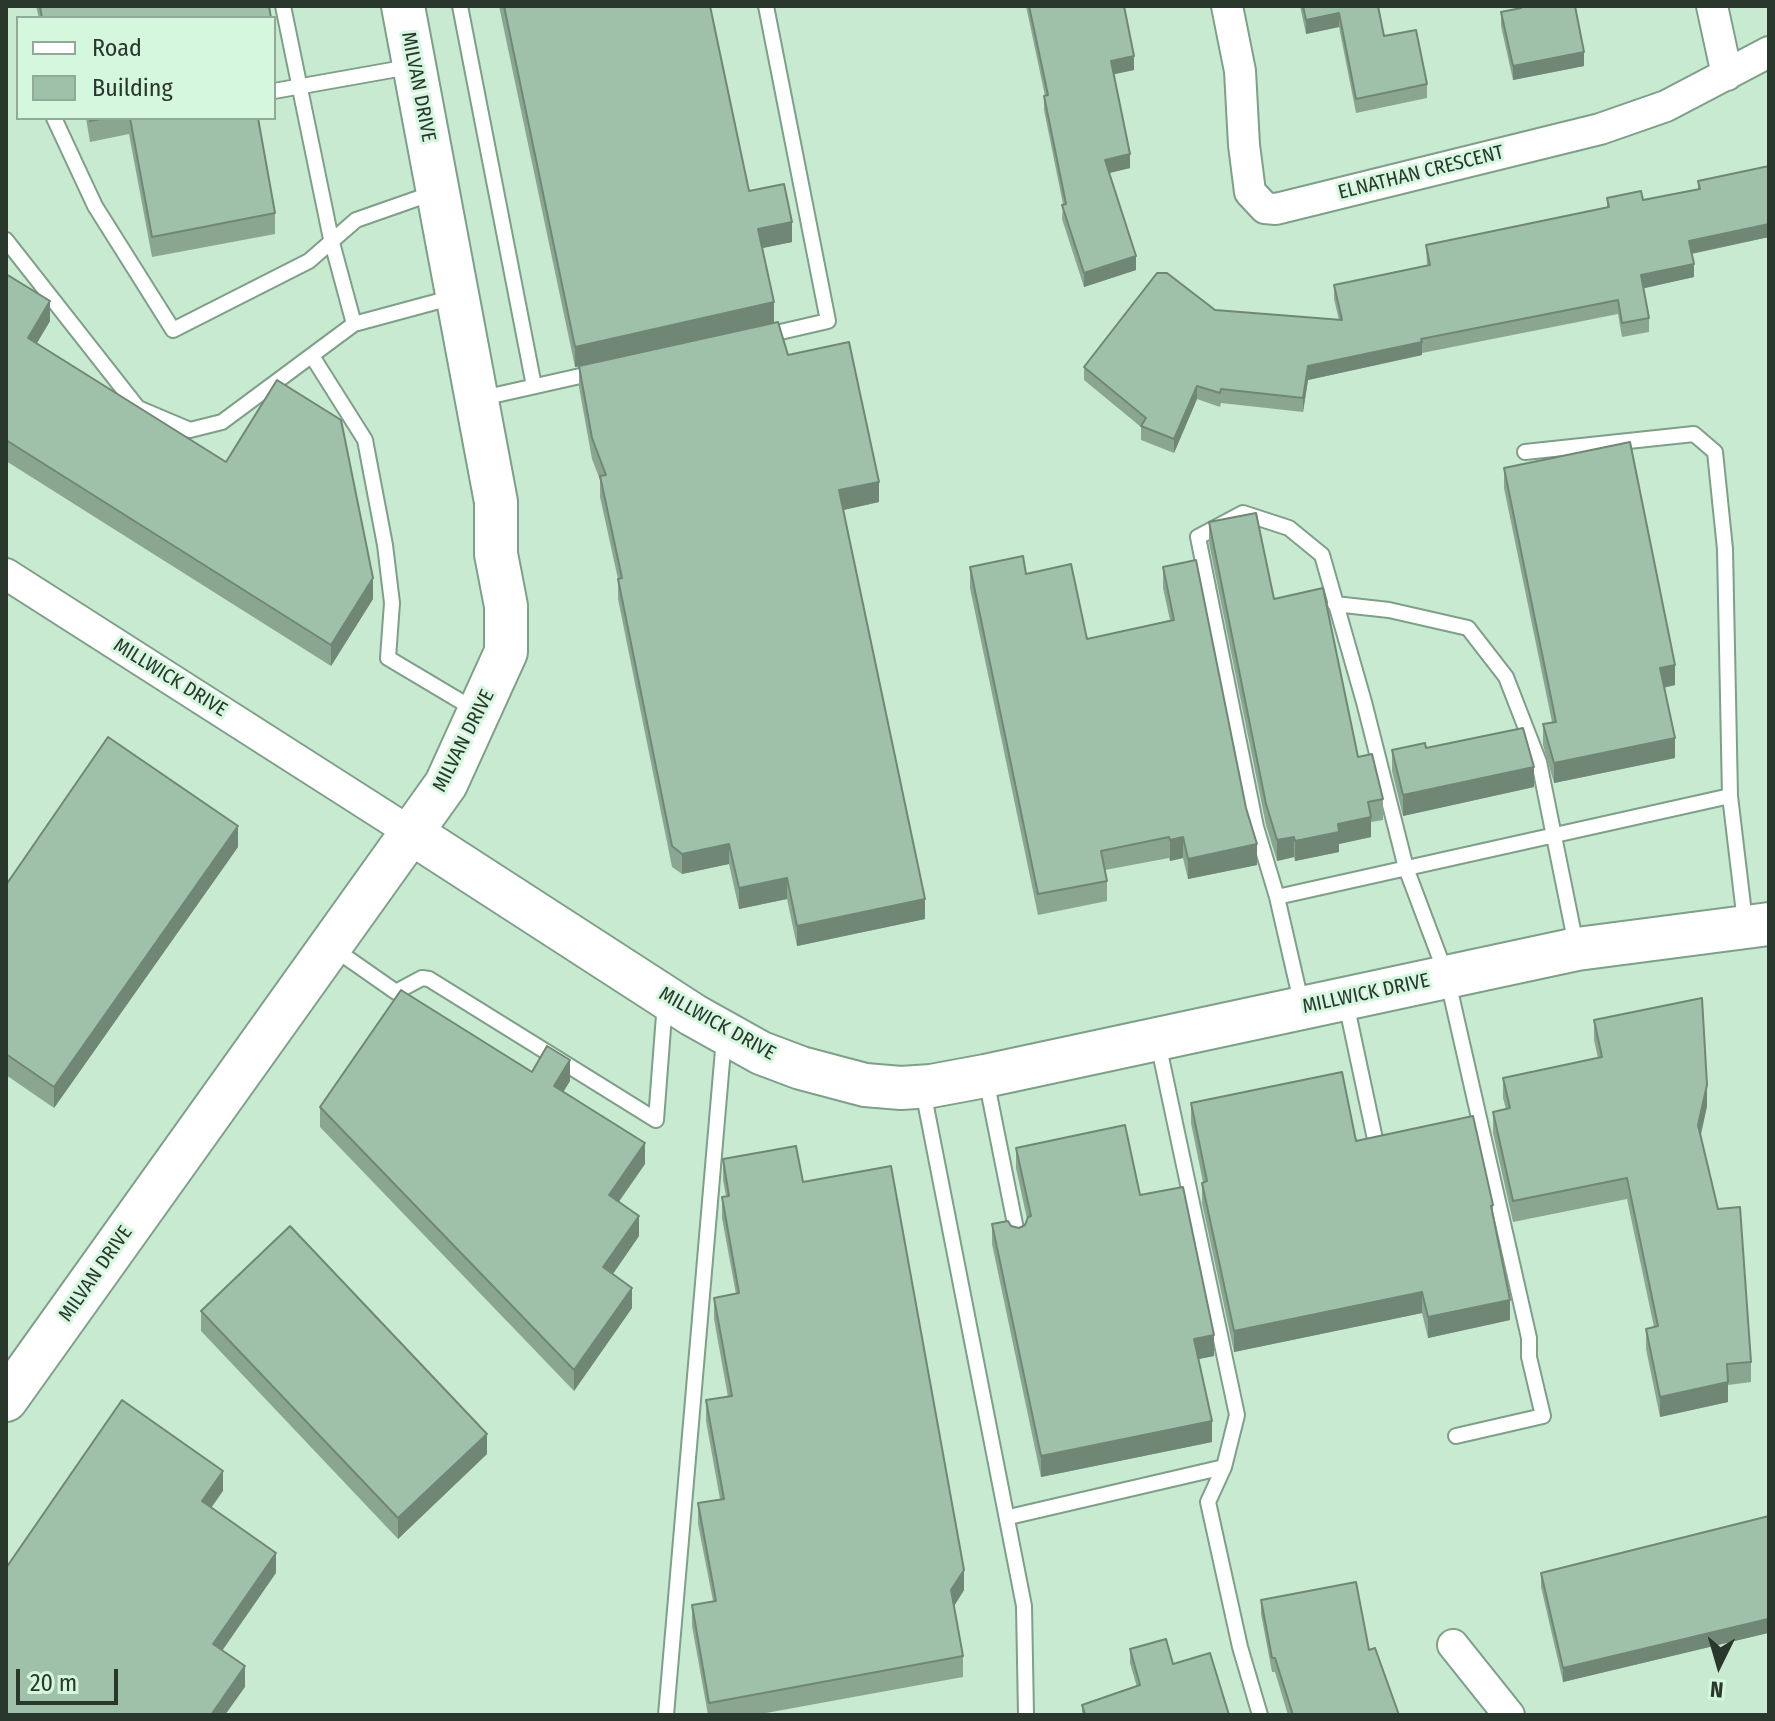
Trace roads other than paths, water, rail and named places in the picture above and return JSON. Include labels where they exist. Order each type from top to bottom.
[{"type":"street","name":"MILVAN DRIVE","points":[[6,1400],[446,784],[506,652],[506,619],[496,554],[496,502],[403,6]]},
{"type":"street","name":"ELNATHAN CRESCENT","points":[[1227,6],[1240,71],[1250,192],[1265,208],[1288,207],[1600,129],[1666,106],[1769,52]]},
{"type":"street","points":[[1712,6],[1727,75]]},
{"type":"street","name":"MILLWICK DRIVE","points":[[6,574],[665,997],[761,1053],[801,1068],[865,1085],[922,1087],[985,1076],[1577,949],[1757,925]]},
{"type":"street","points":[[1453,1645],[1509,1715]]},
{"type":"lane","points":[[283,6],[331,239],[354,324]]},
{"type":"lane","points":[[460,6],[534,386]]},
{"type":"lane","points":[[751,338],[828,321],[766,6]]},
{"type":"lane","points":[[276,91],[414,66]]},
{"type":"lane","points":[[55,120],[95,206],[173,330],[309,261],[356,220],[438,192]]},
{"type":"lane","points":[[6,240],[138,408],[190,430],[222,422],[354,324],[457,296]]},
{"type":"lane","points":[[312,356],[365,440],[385,545],[392,603],[388,658],[480,714]]},
{"type":"lane","points":[[478,399],[611,369]]},
{"type":"lane","points":[[1525,452],[1694,434],[1715,452],[1725,549],[1730,796],[1757,925]]},
{"type":"lane","points":[[1302,1008],[1277,897],[1256,827],[1198,537],[1243,513],[1289,528],[1322,555],[1364,702],[1406,868],[1447,977],[1529,1338],[1529,1357],[1543,1416],[1456,1436]]},
{"type":"lane","points":[[1335,604],[1389,610],[1468,628],[1506,677],[1539,762],[1577,949]]},
{"type":"lane","points":[[1277,897],[1730,796]]},
{"type":"lane","points":[[330,946],[396,992],[422,978],[429,979],[656,1120],[665,997]]},
{"type":"lane","points":[[1345,999],[1375,1139]]},
{"type":"lane","points":[[666,1715],[725,1032]]},
{"type":"lane","points":[[1157,1039],[1237,1415],[1224,1467],[1208,1502],[1240,1647],[1260,1715]]},
{"type":"lane","points":[[985,1076],[1018,1239]]},
{"type":"lane","points":[[922,1087],[1009,1517],[1024,1606],[1026,1715]]},
{"type":"lane","points":[[1009,1517],[1224,1467]]}]
